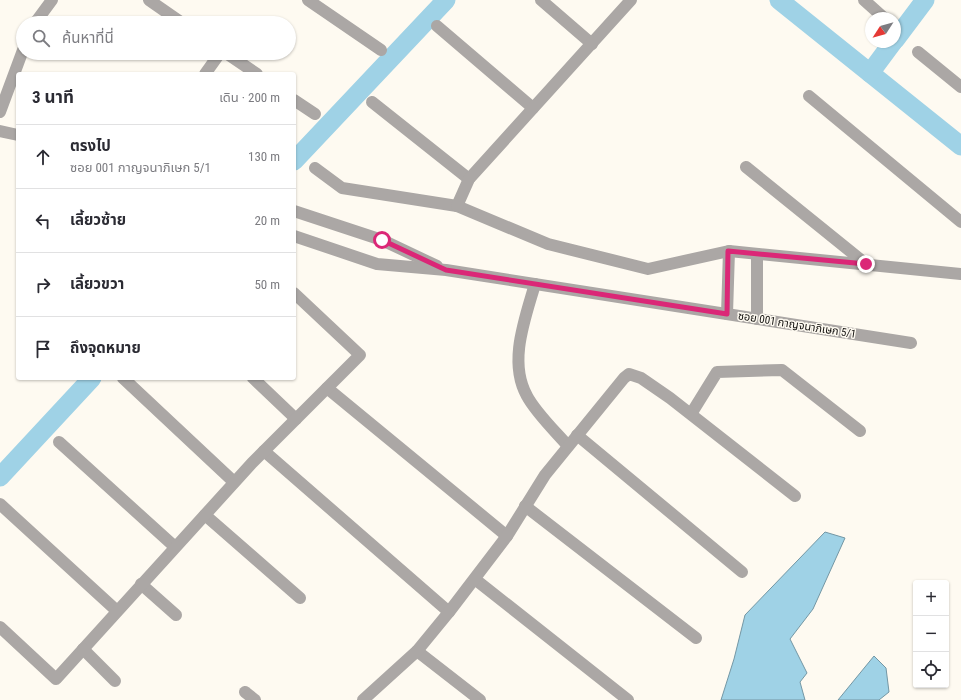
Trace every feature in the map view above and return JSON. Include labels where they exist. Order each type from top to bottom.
[{"type":"street","points":[[40,16],[52,0]]},
{"type":"street","points":[[149,0],[172,16]]},
{"type":"street","points":[[308,0],[381,50]]},
{"type":"street","points":[[541,0],[592,44]]},
{"type":"street","points":[[457,206],[469,178],[631,0]]},
{"type":"street","points":[[864,0],[877,12]]},
{"type":"street","points":[[437,26],[533,108]]},
{"type":"street","points":[[918,52],[961,87]]},
{"type":"street","points":[[0,112],[19,60]]},
{"type":"street","points":[[206,72],[215,60]]},
{"type":"street","points":[[236,60],[254,72]]},
{"type":"street","points":[[809,96],[961,222]]},
{"type":"street","points":[[372,102],[469,178]]},
{"type":"street","points":[[296,105],[316,114]]},
{"type":"street","points":[[0,131],[16,135]]},
{"type":"street","points":[[746,167],[866,264]]},
{"type":"street","points":[[315,168],[342,188],[457,206],[548,244],[648,269],[728,251],[961,274]]},
{"type":"street","name":"ซอย 001 กาญจนาภิเษก 5/1","points":[[296,212],[382,240],[446,270]]},
{"type":"street","name":"ซอย 001 กาญจนาภิเษก 5/1","points":[[296,237],[377,264],[446,270],[911,343]]},
{"type":"street","points":[[727,314],[728,251]]},
{"type":"street","points":[[757,254],[757,319]]},
{"type":"street","points":[[536,284],[525,321],[518,362],[521,383],[528,398],[568,446]]},
{"type":"street","points":[[0,627],[56,679],[234,482],[360,355],[296,295]]},
{"type":"street","points":[[691,414],[717,372],[782,370],[860,431]]},
{"type":"street","points":[[363,700],[417,651],[476,580],[507,536],[545,475],[624,378],[629,374],[641,378],[691,414],[795,496]]},
{"type":"street","points":[[125,380],[234,482]]},
{"type":"street","points":[[256,380],[296,419]]},
{"type":"street","points":[[327,388],[507,536]]},
{"type":"street","points":[[577,436],[742,572]]},
{"type":"street","points":[[59,442],[175,547]]},
{"type":"street","points":[[264,451],[449,612]]},
{"type":"street","points":[[0,504],[117,611]]},
{"type":"street","points":[[525,506],[696,638]]},
{"type":"street","points":[[205,515],[300,598]]},
{"type":"street","points":[[476,580],[628,700]]},
{"type":"street","points":[[141,584],[176,615]]},
{"type":"street","points":[[83,649],[115,681]]},
{"type":"street","points":[[417,651],[480,700]]},
{"type":"street","points":[[245,692],[255,700]]},
{"type":"water","points":[[825,532],[845,538],[813,609],[790,639],[807,673],[800,682],[805,700],[721,700],[734,659],[745,615]]},
{"type":"water","points":[[874,656],[886,668],[889,692],[879,700],[838,700]]},
{"type":"waterway","points":[[296,159],[446,0]]},
{"type":"waterway","points":[[779,0],[961,146]]},
{"type":"waterway","points":[[901,32],[925,0]]},
{"type":"waterway","points":[[870,73],[889,48]]},
{"type":"waterway","points":[[0,477],[90,380]]},
{"type":"route","points":[[382,240],[446,270],[727,314],[728,251],[866,264]]}]
